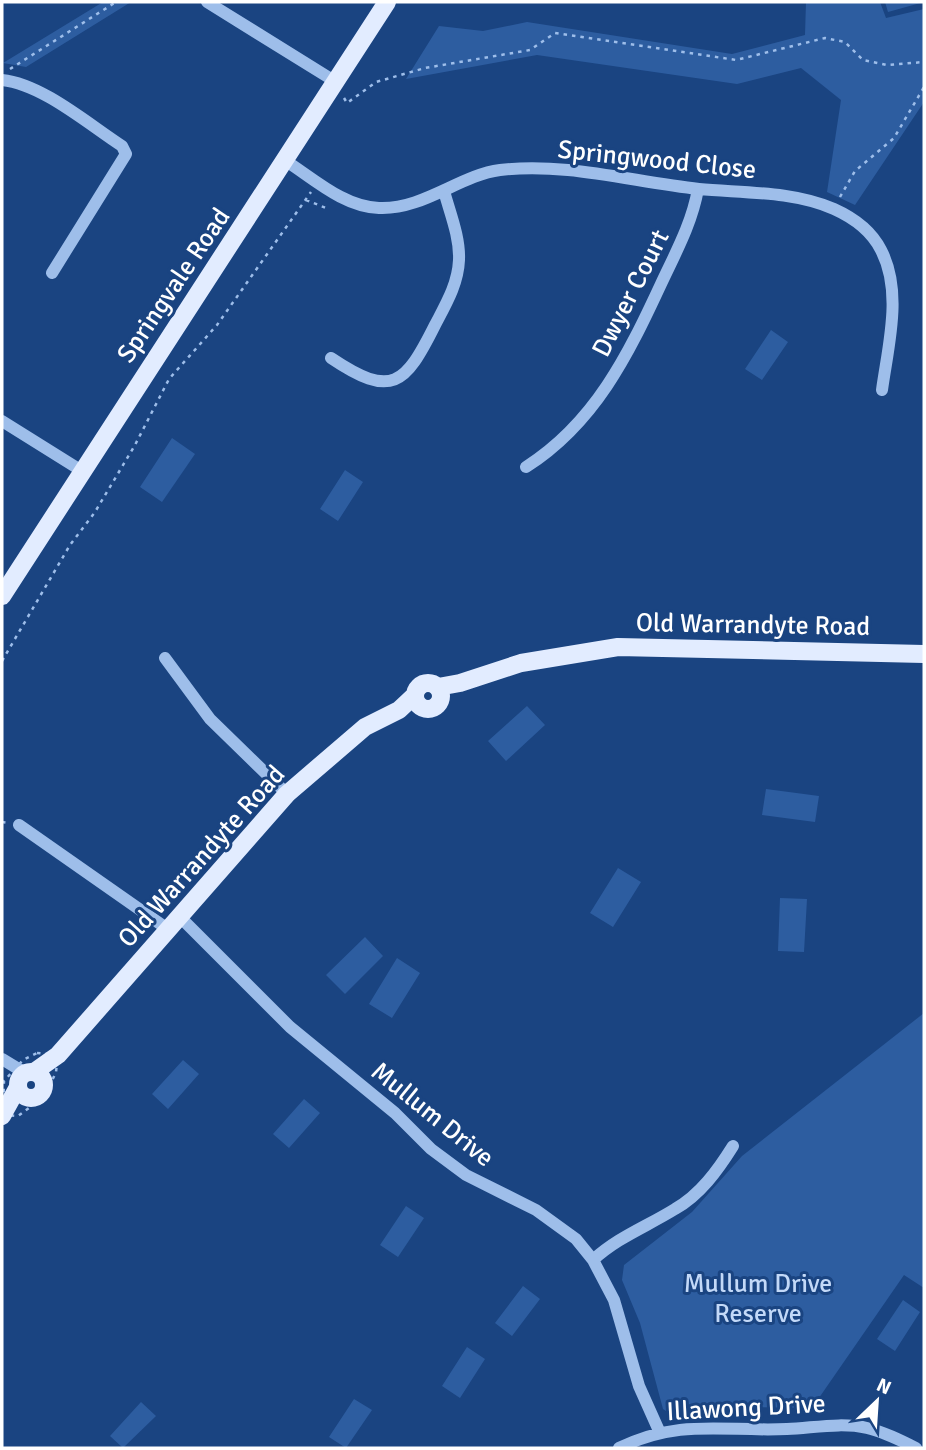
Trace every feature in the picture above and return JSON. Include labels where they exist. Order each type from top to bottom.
[{"type":"main road","name":"Springvale Road","points":[[2,596],[387,2]]},
{"type":"main road","name":"Old Warrandyte Road","points":[[28,1083],[58,1055],[287,794],[365,727],[399,710],[419,701],[433,708],[439,693],[460,683],[521,663],[618,647],[924,654]]},
{"type":"main road","points":[[2,1116],[28,1083]]},
{"type":"street","points":[[207,2],[336,82]]},
{"type":"street","points":[[2,80],[16,82],[41,93],[122,146],[126,155],[52,273]]},
{"type":"street","name":"Springwood Close","points":[[286,161],[351,201],[377,208],[396,207],[497,170],[550,169],[698,189],[807,200],[834,209],[862,224],[881,248],[889,270],[893,309],[882,390]]},
{"type":"street","name":"Dwyer Court","points":[[526,467],[549,453],[576,428],[632,349],[693,217],[698,189]]},
{"type":"street","points":[[331,358],[356,375],[379,382],[399,379],[414,366],[455,286],[459,259],[444,191]]},
{"type":"street","points":[[2,421],[82,471]]},
{"type":"street","points":[[164,658],[210,719],[287,794]]},
{"type":"street","name":"Mullum Drive","points":[[19,825],[174,924],[290,1027],[395,1113],[431,1149],[466,1175],[556,1223],[576,1239],[593,1260],[614,1300],[639,1386],[660,1433]]},
{"type":"street","points":[[3,1060],[28,1083]]},
{"type":"street","points":[[593,1260],[628,1233],[676,1209],[691,1197],[706,1183],[733,1146]]},
{"type":"street","name":"Illawong Drive","points":[[619,1448],[660,1433],[722,1426],[784,1429],[841,1425],[865,1427],[916,1448]]},
{"type":"path","points":[[2,74],[116,2]]},
{"type":"path","points":[[336,82],[346,103],[376,82],[425,68],[530,50],[555,33],[736,60],[825,38],[845,41],[863,60],[887,65],[924,62]]},
{"type":"path","points":[[834,209],[855,171],[894,138],[924,87]]},
{"type":"path","points":[[2,661],[70,545],[95,512],[135,445],[169,379],[217,325],[318,182]]},
{"type":"path","points":[[306,200],[326,208]]},
{"type":"path","points":[[2,1116],[18,1116],[45,1096],[56,1072],[58,1055]]},
{"type":"green space","points":[[103,2],[131,2],[26,67],[3,63]]},
{"type":"green space","points":[[806,2],[880,2],[886,18],[924,9],[924,102],[855,205],[827,192],[841,100],[801,68],[737,84],[537,55],[406,79],[439,26],[483,31],[527,22],[732,54],[805,35]]},
{"type":"green space","points":[[885,2],[924,2],[888,12]]},
{"type":"green space","points":[[771,330],[788,342],[762,380],[745,369]]},
{"type":"green space","points":[[172,438],[195,454],[162,502],[140,487]]},
{"type":"green space","points":[[345,470],[363,482],[338,521],[320,509]]},
{"type":"green space","points":[[527,706],[545,725],[506,761],[488,741]]},
{"type":"green space","points":[[766,789],[819,796],[815,822],[762,815]]},
{"type":"green space","points":[[618,868],[641,882],[613,927],[590,913]]},
{"type":"green space","points":[[780,898],[807,899],[804,952],[778,951]]},
{"type":"green space","points":[[365,937],[383,956],[345,994],[326,975]]},
{"type":"green space","points":[[397,958],[420,973],[392,1018],[369,1004]]},
{"type":"green space","name":"Mullum Drive Reserve","points":[[924,1013],[924,1288],[904,1275],[812,1408],[748,1407],[672,1415],[663,1409],[640,1323],[622,1280],[624,1265],[692,1212],[742,1156]]},
{"type":"green space","points":[[183,1060],[199,1074],[168,1109],[152,1094]]},
{"type":"green space","points":[[304,1099],[320,1113],[289,1148],[273,1134]]},
{"type":"green space","points":[[406,1206],[424,1218],[398,1257],[380,1245]]},
{"type":"green space","points":[[523,1286],[540,1299],[512,1336],[495,1323]]},
{"type":"green space","points":[[903,1300],[920,1312],[895,1351],[877,1339]]},
{"type":"green space","points":[[467,1347],[485,1359],[460,1398],[442,1386]]},
{"type":"green space","points":[[354,1399],[372,1410],[346,1448],[329,1437]]},
{"type":"green space","points":[[141,1402],[156,1416],[123,1448],[110,1436]]}]
